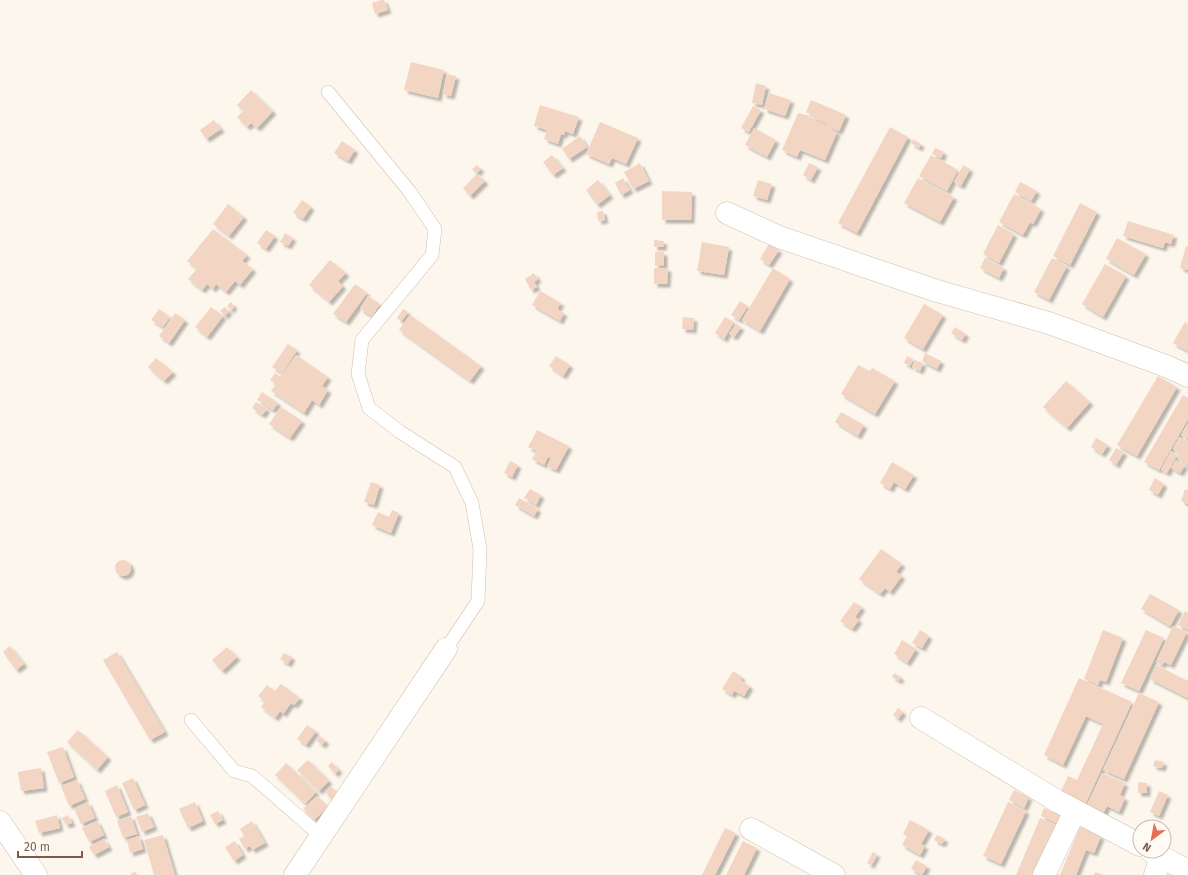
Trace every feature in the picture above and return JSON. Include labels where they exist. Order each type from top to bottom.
[{"type":"street","points":[[727,213],[779,237],[937,291],[1049,323],[1166,366],[1188,376]]},
{"type":"street","points":[[295,875],[446,649]]},
{"type":"street","points":[[921,718],[1057,801],[1132,841]]},
{"type":"street","points":[[1044,875],[1075,811]]},
{"type":"street","points":[[0,822],[36,875]]},
{"type":"street","points":[[751,829],[834,875]]},
{"type":"street","points":[[1156,861],[1188,871]]},
{"type":"lane","points":[[328,92],[410,192],[436,228],[432,255],[362,340],[358,374],[369,408],[400,432],[455,467],[472,503],[480,549],[478,602],[446,649]]},
{"type":"lane","points":[[191,720],[234,771],[252,776],[321,836]]},
{"type":"building","points":[[384,0],[388,10],[375,14],[372,3]]},
{"type":"building","points":[[411,62],[444,70],[438,98],[404,90]]},
{"type":"building","points":[[447,74],[456,76],[451,96],[443,94]]},
{"type":"building","points":[[756,83],[766,86],[762,105],[752,103]]},
{"type":"building","points":[[251,90],[273,111],[257,128],[251,123],[247,127],[237,117],[243,111],[237,105]]},
{"type":"building","points":[[769,93],[791,100],[785,116],[764,109]]},
{"type":"building","points":[[811,100],[846,115],[839,131],[826,126],[827,124],[811,117],[812,115],[806,112]]},
{"type":"building","points":[[540,105],[579,117],[573,134],[565,131],[564,135],[561,134],[558,144],[544,139],[547,130],[534,126]]},
{"type":"building","points":[[753,106],[761,110],[749,132],[741,128]]},
{"type":"building","points":[[798,113],[810,116],[809,117],[837,132],[825,160],[800,150],[797,157],[782,150]]},
{"type":"building","points":[[214,120],[221,129],[206,139],[200,130]]},
{"type":"building","points":[[600,122],[638,138],[626,164],[612,158],[609,164],[586,154]]},
{"type":"building","points":[[890,127],[908,137],[857,233],[838,223]]},
{"type":"building","points":[[754,128],[776,140],[767,157],[745,145]]},
{"type":"building","points":[[580,136],[587,147],[569,159],[562,149]]},
{"type":"building","points":[[913,139],[921,144],[919,148],[911,143]]},
{"type":"building","points":[[342,141],[355,150],[348,161],[334,153]]},
{"type":"building","points":[[935,148],[944,152],[941,158],[932,154]]},
{"type":"building","points":[[552,155],[563,168],[553,175],[543,162]]},
{"type":"building","points":[[931,155],[958,170],[947,191],[919,176]]},
{"type":"building","points":[[640,163],[649,181],[633,189],[624,172]]},
{"type":"building","points":[[809,163],[818,167],[811,180],[803,175]]},
{"type":"building","points":[[477,165],[481,169],[476,173],[472,169]]},
{"type":"building","points":[[963,165],[970,169],[961,186],[954,182]]},
{"type":"building","points":[[477,174],[485,181],[470,196],[463,188]]},
{"type":"building","points":[[623,178],[630,190],[621,195],[615,183]]},
{"type":"building","points":[[918,178],[954,197],[940,222],[904,203]]},
{"type":"building","points":[[598,180],[610,195],[597,205],[586,190]]},
{"type":"building","points":[[758,180],[772,184],[767,200],[753,196]]},
{"type":"building","points":[[1020,182],[1037,191],[1031,201],[1015,192]]},
{"type":"building","points":[[662,191],[692,192],[691,220],[662,220]]},
{"type":"building","points":[[1014,194],[1041,209],[1033,224],[1030,222],[1023,235],[999,222]]},
{"type":"building","points":[[302,200],[311,207],[303,219],[293,213]]},
{"type":"building","points":[[1080,203],[1097,212],[1070,265],[1053,256]]},
{"type":"building","points":[[228,204],[244,217],[229,236],[213,224]]},
{"type":"building","points":[[603,211],[605,220],[598,221],[597,212]]},
{"type":"building","points":[[1128,221],[1174,235],[1171,244],[1165,242],[1163,248],[1123,236]]},
{"type":"building","points":[[998,225],[1014,234],[999,263],[983,254]]},
{"type":"building","points":[[213,229],[247,255],[242,261],[253,269],[240,285],[235,281],[226,292],[216,284],[213,289],[207,284],[202,290],[188,279],[197,269],[187,261]]},
{"type":"building","points":[[266,230],[275,236],[266,249],[257,243]]},
{"type":"building","points":[[285,233],[293,238],[288,246],[280,242]]},
{"type":"building","points":[[1117,238],[1146,254],[1134,275],[1106,259]]},
{"type":"building","points":[[654,240],[664,241],[663,247],[654,247]]},
{"type":"building","points":[[702,242],[729,247],[724,275],[697,271]]},
{"type":"building","points":[[769,244],[779,250],[769,265],[760,259]]},
{"type":"building","points":[[1186,246],[1188,247],[1188,270],[1180,268]]},
{"type":"building","points":[[655,252],[664,252],[664,265],[655,266]]},
{"type":"building","points":[[985,258],[1004,268],[999,278],[980,268]]},
{"type":"building","points":[[1052,258],[1067,266],[1049,300],[1034,292]]},
{"type":"building","points":[[330,260],[346,273],[338,281],[343,286],[329,302],[309,285]]},
{"type":"building","points":[[1105,264],[1126,276],[1103,317],[1082,304]]},
{"type":"building","points":[[654,268],[668,268],[667,284],[654,284]]},
{"type":"building","points":[[773,268],[790,279],[760,331],[742,320]]},
{"type":"building","points":[[534,273],[538,279],[534,282],[537,287],[531,290],[525,279]]},
{"type":"building","points":[[355,284],[367,293],[346,322],[333,314]]},
{"type":"building","points":[[540,291],[561,303],[557,309],[564,313],[560,321],[532,305]]},
{"type":"building","points":[[368,296],[380,304],[372,316],[360,309]]},
{"type":"building","points":[[740,301],[748,306],[739,320],[731,315]]},
{"type":"building","points":[[231,302],[234,306],[231,310],[227,306]]},
{"type":"building","points":[[924,304],[943,315],[923,349],[904,338]]},
{"type":"building","points":[[211,307],[223,316],[207,337],[195,327]]},
{"type":"building","points":[[225,307],[229,311],[225,316],[220,311]]},
{"type":"building","points":[[159,309],[170,317],[163,327],[151,320]]},
{"type":"building","points":[[403,309],[408,312],[401,321],[397,318]]},
{"type":"building","points":[[175,313],[185,320],[169,343],[159,336]]},
{"type":"building","points":[[410,315],[481,366],[470,381],[399,330]]},
{"type":"building","points":[[683,317],[694,318],[693,330],[682,329]]},
{"type":"building","points":[[725,317],[734,322],[724,339],[715,333]]},
{"type":"building","points":[[1185,322],[1188,324],[1188,351],[1173,343]]},
{"type":"building","points":[[736,324],[741,327],[734,337],[729,334]]},
{"type":"building","points":[[955,327],[966,334],[962,340],[951,333]]},
{"type":"building","points":[[288,344],[297,350],[282,374],[272,367]]},
{"type":"building","points":[[925,353],[941,361],[937,369],[922,361]]},
{"type":"building","points":[[296,355],[328,377],[322,386],[328,390],[319,405],[312,400],[304,413],[271,391],[276,384],[270,380],[275,373],[281,377]]},
{"type":"building","points":[[556,356],[570,365],[563,376],[549,366]]},
{"type":"building","points":[[907,356],[913,359],[910,366],[904,363]]},
{"type":"building","points":[[156,358],[173,372],[164,381],[148,367]]},
{"type":"building","points":[[915,360],[923,363],[920,371],[912,367]]},
{"type":"building","points":[[858,365],[870,371],[872,368],[895,381],[875,414],[841,394]]},
{"type":"building","points":[[1158,376],[1177,387],[1137,456],[1117,445]]},
{"type":"building","points":[[1066,381],[1090,402],[1067,428],[1043,407]]},
{"type":"building","points":[[262,392],[278,403],[273,410],[257,400]]},
{"type":"building","points":[[1183,395],[1188,398],[1188,419],[1159,470],[1144,462]]},
{"type":"building","points":[[256,402],[267,409],[262,415],[252,408]]},
{"type":"building","points":[[281,407],[302,421],[290,438],[269,424]]},
{"type":"building","points":[[841,412],[864,425],[858,436],[835,422]]},
{"type":"building","points":[[1188,423],[1188,439],[1181,435]]},
{"type":"building","points":[[537,430],[569,446],[556,470],[547,466],[551,458],[548,457],[544,465],[532,459],[537,451],[528,447]]},
{"type":"building","points":[[1179,437],[1188,441],[1188,465],[1177,458],[1180,453],[1173,449]]},
{"type":"building","points":[[1096,438],[1108,445],[1102,454],[1091,447]]},
{"type":"building","points":[[1116,448],[1124,452],[1116,465],[1109,460]]},
{"type":"building","points":[[1171,451],[1177,455],[1167,473],[1161,470]]},
{"type":"building","points":[[1176,460],[1185,465],[1180,473],[1171,468]]},
{"type":"building","points":[[510,461],[518,465],[512,477],[504,473]]},
{"type":"building","points":[[892,462],[914,475],[905,489],[894,482],[890,489],[880,483]]},
{"type":"building","points":[[1155,478],[1164,484],[1158,495],[1149,490]]},
{"type":"building","points":[[371,482],[380,485],[374,505],[364,502]]},
{"type":"building","points":[[530,489],[541,495],[536,505],[524,498]]},
{"type":"building","points":[[1185,489],[1188,490],[1188,504],[1181,501]]},
{"type":"building","points":[[519,498],[538,509],[534,516],[515,505]]},
{"type":"building","points":[[392,510],[399,513],[391,533],[372,525],[378,512],[389,517]]},
{"type":"building","points":[[881,549],[902,564],[896,572],[902,576],[890,592],[885,588],[880,594],[859,579]]},
{"type":"building","points":[[120,560],[126,560],[131,565],[129,574],[126,576],[120,576],[115,571],[115,565]]},
{"type":"building","points":[[1150,594],[1179,610],[1170,626],[1141,609]]},
{"type":"building","points":[[854,602],[862,607],[855,617],[859,620],[852,629],[840,621]]},
{"type":"building","points":[[1185,611],[1188,613],[1188,630],[1178,625]]},
{"type":"building","points":[[1173,626],[1187,632],[1171,665],[1164,662],[1162,665],[1156,662]]},
{"type":"building","points":[[920,630],[929,636],[922,648],[912,643]]},
{"type":"building","points":[[1103,630],[1123,638],[1106,682],[1100,680],[1098,685],[1084,679]]},
{"type":"building","points":[[1146,630],[1164,638],[1139,691],[1121,683]]},
{"type":"building","points":[[902,640],[916,649],[907,663],[894,654]]},
{"type":"building","points":[[10,646],[24,664],[16,670],[3,652]]},
{"type":"building","points":[[227,647],[237,657],[222,671],[212,660]]},
{"type":"building","points":[[117,652],[165,732],[150,740],[103,660]]},
{"type":"building","points":[[284,653],[292,657],[288,664],[280,659]]},
{"type":"building","points":[[1156,665],[1188,681],[1188,698],[1150,679]]},
{"type":"building","points":[[733,671],[742,677],[740,680],[750,686],[744,696],[734,691],[732,695],[722,689]]},
{"type":"building","points":[[894,673],[901,677],[899,681],[892,677]]},
{"type":"building","points":[[1079,678],[1132,702],[1085,805],[1060,793],[1068,776],[1077,780],[1103,724],[1086,716],[1063,765],[1044,755]]},
{"type":"building","points":[[281,684],[300,698],[294,705],[291,703],[283,714],[280,711],[275,718],[261,707],[265,701],[258,696],[267,685],[275,691]]},
{"type":"building","points":[[1139,693],[1159,702],[1124,779],[1103,770]]},
{"type":"building","points":[[898,708],[903,712],[898,719],[893,715]]},
{"type":"building","points":[[307,725],[316,731],[306,745],[297,739]]},
{"type":"building","points":[[78,730],[108,757],[97,770],[67,742]]},
{"type":"building","points":[[320,736],[326,741],[322,745],[316,740]]},
{"type":"building","points":[[63,747],[74,777],[59,783],[47,752]]},
{"type":"building","points":[[308,760],[329,781],[319,791],[297,770]]},
{"type":"building","points":[[1155,760],[1164,762],[1162,768],[1153,766]]},
{"type":"building","points":[[332,762],[339,770],[335,774],[328,766]]},
{"type":"building","points":[[286,763],[316,792],[305,804],[275,775]]},
{"type":"building","points":[[41,768],[44,788],[21,791],[18,772]]},
{"type":"building","points":[[1102,773],[1125,783],[1120,795],[1125,798],[1119,812],[1107,806],[1103,814],[1086,807]]},
{"type":"building","points":[[133,778],[145,805],[134,810],[122,783]]},
{"type":"building","points":[[77,780],[85,799],[69,806],[61,786]]},
{"type":"building","points":[[1138,782],[1147,783],[1147,793],[1138,793]]},
{"type":"building","points":[[117,785],[128,812],[116,817],[105,791]]},
{"type":"building","points":[[331,786],[338,794],[332,800],[325,792]]},
{"type":"building","points":[[1014,790],[1029,797],[1024,808],[1009,800]]},
{"type":"building","points":[[1159,791],[1168,795],[1159,816],[1150,812]]},
{"type":"building","points":[[317,796],[328,807],[314,820],[303,809]]},
{"type":"building","points":[[88,802],[95,818],[81,824],[74,809]]},
{"type":"building","points":[[195,802],[203,821],[188,828],[179,809]]},
{"type":"building","points":[[1008,802],[1026,811],[1001,864],[983,856]]},
{"type":"building","points":[[1044,808],[1064,817],[1060,825],[1041,816]]},
{"type":"building","points":[[218,811],[223,820],[215,824],[210,815]]},
{"type":"building","points":[[148,813],[154,827],[142,832],[136,817]]},
{"type":"building","points":[[57,815],[60,828],[39,833],[35,821]]},
{"type":"building","points":[[68,815],[72,823],[66,825],[62,818]]},
{"type":"building","points":[[131,816],[137,834],[123,838],[117,821]]},
{"type":"building","points":[[1040,818],[1060,827],[1039,875],[1016,875]]},
{"type":"building","points":[[910,820],[929,830],[921,844],[925,846],[920,855],[902,845],[907,836],[903,834]]},
{"type":"building","points":[[97,821],[104,835],[89,842],[82,828]]},
{"type":"building","points":[[252,821],[265,843],[252,850],[250,846],[245,849],[239,839],[244,836],[240,829]]},
{"type":"building","points":[[1080,827],[1101,836],[1094,853],[1086,850],[1076,875],[1060,875]]},
{"type":"building","points":[[725,828],[736,833],[715,875],[702,875]]},
{"type":"building","points":[[163,835],[175,875],[154,875],[144,840]]},
{"type":"building","points":[[937,835],[945,839],[942,844],[934,840]]},
{"type":"building","points":[[139,836],[143,849],[130,853],[127,840]]},
{"type":"building","points":[[104,839],[109,847],[94,855],[89,847]]},
{"type":"building","points":[[235,841],[243,855],[234,861],[225,847]]},
{"type":"building","points":[[743,841],[757,848],[744,875],[726,875]]},
{"type":"building","points":[[873,852],[877,854],[871,865],[867,863]]},
{"type":"building","points":[[916,860],[927,866],[922,875],[911,869]]},
{"type":"building","points":[[136,872],[137,875],[131,875],[131,873]]},
{"type":"building","points":[[1095,872],[1104,875],[1094,875]]}]
